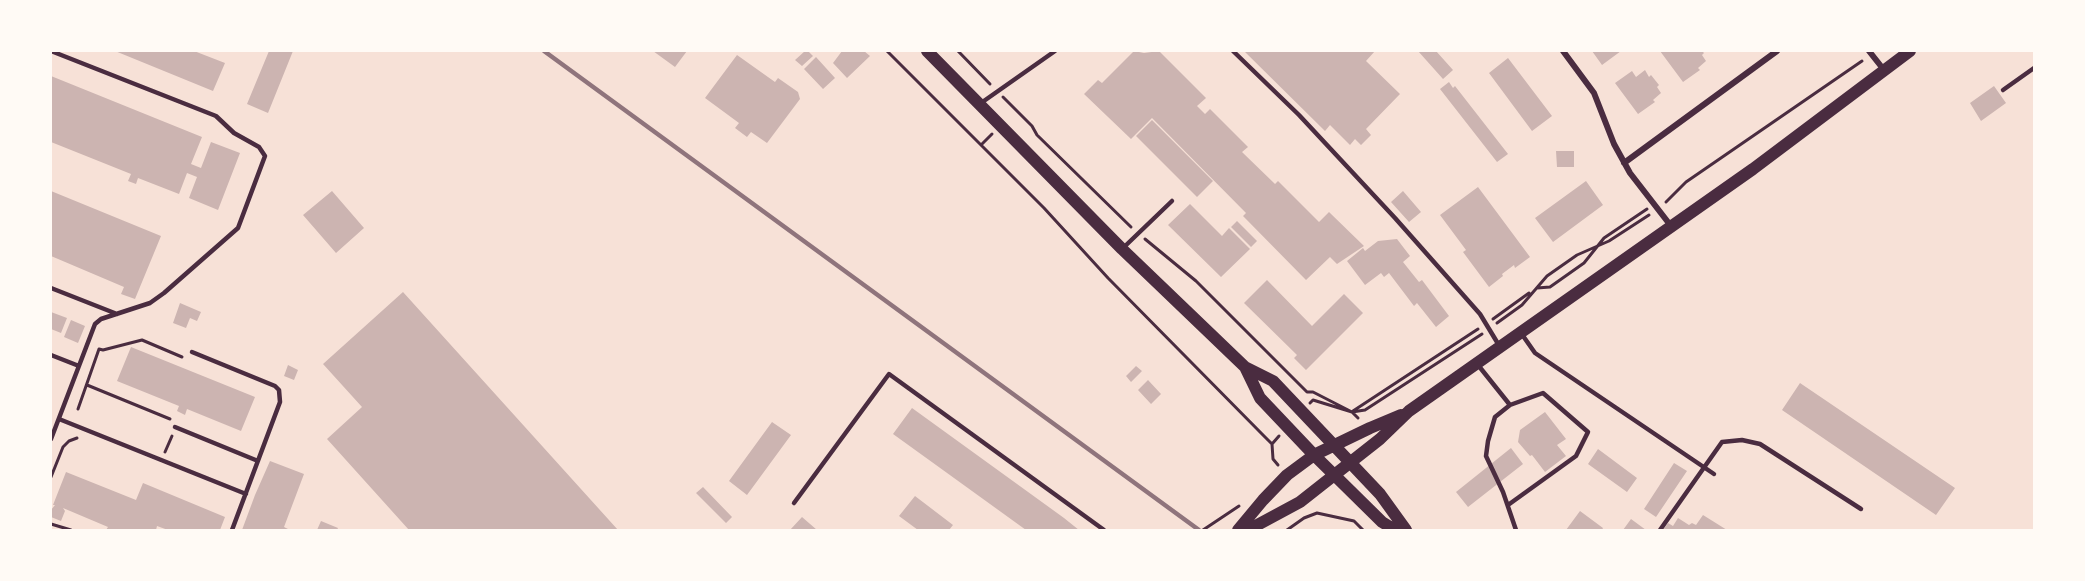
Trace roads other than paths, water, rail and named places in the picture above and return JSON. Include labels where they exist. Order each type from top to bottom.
[{"type":"main road","points":[[927,51],[1122,249],[1245,367],[1273,381],[1380,494],[1406,530]]},
{"type":"main road","points":[[1248,530],[1285,512],[1305,498],[1380,439],[1409,411],[1753,169],[1910,51]]},
{"type":"main road","points":[[1245,367],[1260,398],[1382,522],[1395,530]]},
{"type":"main road","points":[[1238,530],[1287,476],[1314,455],[1409,411]]},
{"type":"street","points":[[1563,51],[1594,93],[1624,163],[1671,226]]},
{"type":"street","points":[[1624,163],[1777,51]]},
{"type":"street","points":[[1871,53],[1884,70]]},
{"type":"lane","points":[[51,51],[216,116],[234,134],[259,147],[265,156],[238,228],[150,303],[101,319],[95,324],[51,439]]},
{"type":"lane","points":[[980,104],[1055,51]]},
{"type":"lane","points":[[1233,51],[1349,167],[1480,314],[1500,347]]},
{"type":"lane","points":[[2003,90],[2034,68]]},
{"type":"lane","points":[[1122,249],[1172,201]]},
{"type":"lane","points":[[51,288],[117,314]]},
{"type":"lane","points":[[1521,333],[1535,353],[1714,474]]},
{"type":"lane","points":[[192,352],[275,386],[279,390],[280,402],[232,530]]},
{"type":"lane","points":[[51,355],[79,366]]},
{"type":"lane","points":[[1477,364],[1510,405]]},
{"type":"lane","points":[[794,502],[889,374],[1104,530]]},
{"type":"lane","points":[[1508,505],[1576,456],[1588,432],[1543,393],[1510,405],[1495,417],[1486,456],[1508,505],[1516,530]]},
{"type":"lane","points":[[59,419],[246,494]]},
{"type":"lane","points":[[175,427],[258,461]]},
{"type":"lane","points":[[1660,530],[1722,442],[1742,440],[1760,444],[1861,509]]},
{"type":"railway","points":[[544,51],[1199,530]]}]
